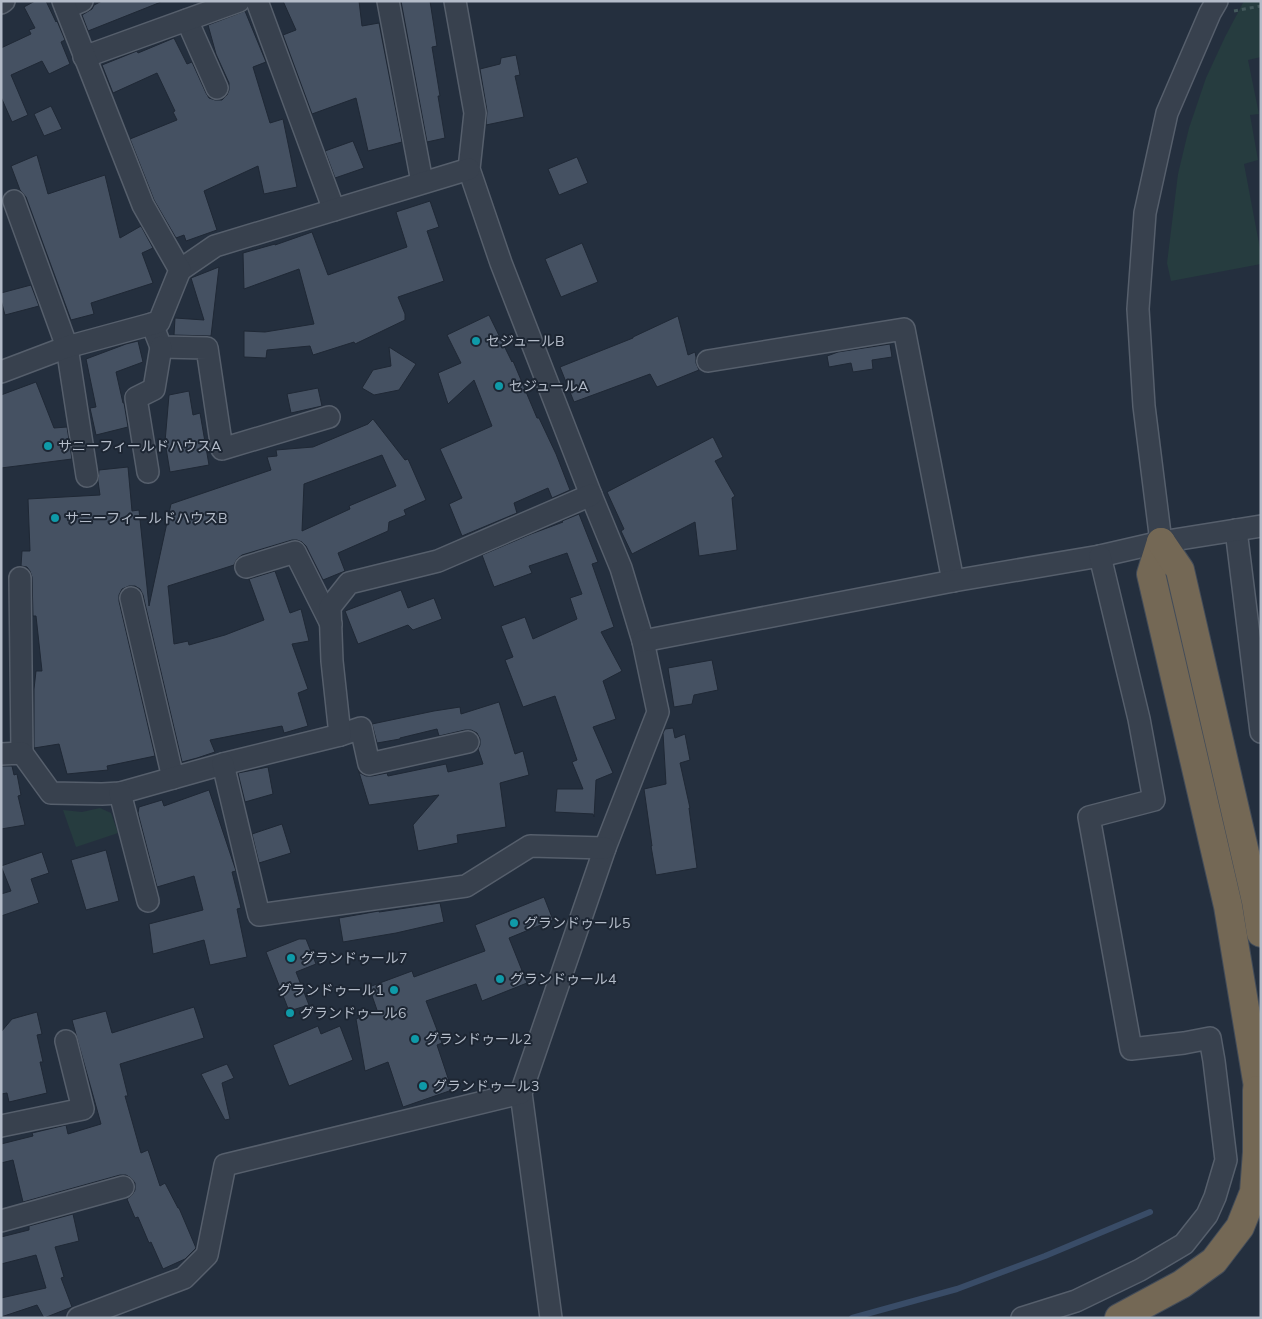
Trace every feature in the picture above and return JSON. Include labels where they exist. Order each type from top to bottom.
[{"type":"highway","points":[[1161,542],[1180,570],[1256,901],[1261,933]]},
{"type":"highway","points":[[1119,1318],[1182,1284],[1214,1262],[1240,1227],[1254,1192],[1257,1152],[1259,1097],[1228,906],[1151,574],[1161,542]]},
{"type":"street","points":[[84,57],[239,1]]},
{"type":"street","points":[[256,1],[334,210]]},
{"type":"street","points":[[388,1],[422,182]]},
{"type":"street","points":[[455,1],[475,113],[469,169],[501,263],[621,568],[643,641],[658,712],[605,848],[521,1093],[551,1318]]},
{"type":"street","points":[[70,4],[84,57],[143,205],[180,270]]},
{"type":"street","points":[[1161,542],[1144,406],[1138,309],[1145,213],[1167,113],[1210,13],[1224,6]]},
{"type":"street","points":[[187,20],[218,88]]},
{"type":"street","points":[[1,372],[67,347],[159,322],[180,270],[215,246],[469,169]]},
{"type":"street","points":[[14,201],[67,347],[87,476]]},
{"type":"street","points":[[148,472],[136,398],[154,389],[161,347],[152,324]]},
{"type":"street","points":[[708,361],[904,328],[952,581]]},
{"type":"street","points":[[161,347],[207,348],[222,449],[330,417]]},
{"type":"street","points":[[340,735],[332,661],[330,607],[349,583],[438,561],[591,495]]},
{"type":"street","points":[[643,641],[952,581],[1100,556],[1161,542],[1261,526]]},
{"type":"street","points":[[1236,530],[1261,732]]},
{"type":"street","points":[[246,567],[295,552],[331,624]]},
{"type":"street","points":[[1022,1318],[1076,1301],[1140,1270],[1184,1244],[1207,1215],[1215,1197],[1226,1160],[1210,1038],[1131,1049],[1089,817],[1154,800],[1139,719],[1100,556]]},
{"type":"street","points":[[20,578],[12,754],[51,793],[120,793],[361,728],[369,764],[468,742]]},
{"type":"street","points":[[131,598],[173,778]]},
{"type":"street","points":[[224,764],[259,915],[466,886],[530,846],[605,848]]},
{"type":"street","points":[[120,793],[148,900]]},
{"type":"street","points":[[1,1126],[83,1109],[66,1041]]},
{"type":"street","points":[[78,1318],[184,1278],[207,1255],[225,1165],[521,1093]]},
{"type":"street","points":[[1,1221],[124,1187]]},
{"type":"path","points":[[1224,6],[1261,6]]},
{"type":"green space","points":[[1244,1],[1261,1],[1261,57],[1248,60],[1259,114],[1250,115],[1258,160],[1244,164],[1261,254],[1261,264],[1171,281],[1167,263],[1178,174],[1189,128],[1206,78]]},
{"type":"green space","points":[[100,808],[111,813],[118,833],[76,847],[63,810],[82,812]]},
{"type":"building","points":[[35,1],[46,1],[65,40],[61,42],[70,64],[49,74],[42,61],[11,75],[28,115],[12,122],[1,97],[1,48],[31,34],[29,30],[35,28],[24,7]]},
{"type":"building","points":[[102,1],[161,2],[88,31],[82,15]]},
{"type":"building","points":[[283,1],[359,1],[362,26],[379,23],[402,142],[368,151],[356,98],[312,114],[283,35],[296,30]]},
{"type":"building","points":[[401,1],[430,1],[437,46],[432,47],[445,138],[427,142]]},
{"type":"building","points":[[245,11],[266,62],[253,67],[270,123],[283,119],[297,187],[264,194],[258,166],[204,191],[217,230],[186,241],[184,235],[176,238],[154,200],[130,139],[177,120],[173,112],[175,111],[157,73],[113,93],[102,65],[174,38],[187,64],[192,62],[209,98],[222,100],[227,95],[229,83],[216,54],[208,25]]},
{"type":"building","points":[[516,55],[520,75],[515,76],[524,117],[486,125],[487,111],[480,69],[500,64],[501,58]]},
{"type":"building","points":[[51,106],[62,129],[44,136],[34,114]]},
{"type":"building","points":[[353,141],[364,168],[335,178],[325,151]]},
{"type":"building","points":[[37,155],[48,194],[105,175],[120,238],[141,226],[153,248],[142,253],[153,283],[91,303],[94,314],[71,320],[26,197],[20,190],[11,166]]},
{"type":"building","points":[[577,157],[588,183],[559,195],[548,169]]},
{"type":"building","points":[[430,201],[439,227],[427,231],[444,281],[398,297],[405,314],[405,320],[355,344],[354,342],[313,355],[310,346],[267,350],[266,358],[244,357],[244,331],[265,332],[314,324],[299,269],[244,289],[243,253],[275,245],[312,232],[328,275],[407,247],[396,212]]},
{"type":"building","points":[[582,243],[598,282],[561,297],[545,259]]},
{"type":"building","points":[[219,267],[211,336],[174,335],[175,318],[204,320],[191,278]]},
{"type":"building","points":[[31,285],[39,306],[5,315],[1,293]]},
{"type":"building","points":[[489,315],[513,361],[537,418],[539,418],[556,454],[570,490],[552,498],[548,488],[514,503],[517,513],[462,536],[449,504],[462,498],[440,449],[492,426],[474,380],[448,404],[438,373],[461,363],[447,335]]},
{"type":"building","points":[[678,316],[688,355],[695,352],[699,370],[657,387],[650,374],[574,402],[560,367],[633,338]]},
{"type":"building","points":[[138,341],[143,362],[116,372],[128,427],[96,435],[90,408],[96,407],[86,359]]},
{"type":"building","points":[[890,344],[892,357],[872,360],[873,369],[853,372],[851,363],[829,367],[827,356],[838,352]]},
{"type":"building","points":[[389,347],[416,364],[399,390],[374,395],[362,388],[373,370],[391,366]]},
{"type":"building","points":[[36,382],[54,428],[67,427],[72,459],[1,468],[1,395]]},
{"type":"building","points":[[318,388],[322,406],[291,413],[287,394]]},
{"type":"building","points":[[189,391],[193,415],[200,413],[209,465],[170,472],[165,442],[169,395]]},
{"type":"building","points":[[373,419],[405,460],[408,459],[426,500],[404,510],[406,515],[389,522],[388,531],[338,553],[345,571],[323,580],[306,546],[302,542],[292,540],[242,555],[234,565],[168,586],[174,644],[188,641],[189,645],[225,635],[264,620],[249,579],[275,571],[290,613],[301,609],[309,641],[292,644],[308,689],[298,693],[308,726],[284,733],[282,726],[210,740],[215,752],[182,762],[143,595],[140,589],[135,586],[129,586],[122,589],[119,601],[155,756],[107,766],[108,770],[67,774],[59,744],[34,748],[34,689],[36,671],[42,671],[36,616],[33,616],[32,577],[27,567],[21,566],[22,551],[30,551],[28,499],[100,495],[99,470],[128,467],[132,511],[139,510],[149,606],[171,504],[271,470],[267,457],[277,456],[276,450],[313,447],[368,424]],"holes":[[[382,455],[396,486],[349,506],[350,509],[302,531],[304,484]]]},
{"type":"building","points":[[713,437],[723,457],[715,461],[735,496],[732,498],[737,550],[699,556],[695,522],[632,554],[621,531],[624,529],[607,492]]},
{"type":"building","points":[[579,514],[598,562],[592,564],[614,627],[601,632],[622,671],[603,681],[616,719],[593,727],[613,773],[596,780],[594,817],[593,814],[555,812],[557,789],[583,789],[572,762],[577,760],[555,696],[523,707],[505,660],[513,657],[501,626],[525,617],[533,639],[577,619],[570,598],[582,594],[567,553],[529,566],[532,573],[494,587],[482,555]]},
{"type":"building","points":[[401,590],[408,608],[434,598],[442,619],[413,630],[408,625],[358,644],[345,611]]},
{"type":"building","points":[[712,660],[718,690],[694,695],[692,704],[674,707],[668,668]]},
{"type":"building","points":[[499,702],[515,754],[523,751],[529,775],[500,783],[506,827],[457,835],[458,843],[418,851],[413,825],[439,795],[369,805],[358,769],[360,773],[366,776],[387,773],[388,776],[446,764],[448,772],[483,764],[478,749],[480,739],[477,733],[471,730],[439,736],[437,729],[377,743],[372,724],[460,707],[461,714]]},
{"type":"building","points":[[673,728],[675,738],[685,734],[690,760],[680,763],[690,808],[697,868],[656,875],[644,789],[666,784],[663,733],[665,729]]},
{"type":"building","points":[[1,766],[12,766],[14,775],[17,774],[21,795],[18,796],[25,825],[1,829]]},
{"type":"building","points":[[268,767],[273,794],[245,802],[238,773]]},
{"type":"building","points":[[209,790],[236,871],[232,872],[241,908],[237,909],[247,957],[210,965],[204,940],[153,954],[149,924],[203,910],[194,876],[157,887],[138,813],[139,807],[162,800],[164,806]]},
{"type":"building","points":[[282,824],[291,853],[259,863],[252,834]]},
{"type":"building","points":[[106,850],[119,901],[86,910],[71,860]]},
{"type":"building","points":[[42,852],[49,873],[31,879],[39,903],[1,916],[1,894],[11,891],[1,866]]},
{"type":"building","points":[[544,897],[553,920],[509,938],[527,983],[482,1001],[476,984],[426,1001],[442,1043],[437,1045],[452,1090],[403,1107],[388,1062],[365,1071],[356,1019],[377,1010],[369,987],[412,971],[414,977],[485,951],[475,925]]},
{"type":"building","points":[[440,903],[444,922],[343,942],[339,918]]},
{"type":"building","name":"グランドゥール7","points":[[299,939],[306,939],[316,964],[296,972],[309,1005],[289,1011],[266,952]]},
{"type":"building","points":[[194,1007],[204,1038],[120,1064],[128,1096],[125,1096],[141,1153],[148,1150],[160,1186],[165,1183],[179,1208],[196,1248],[185,1259],[163,1269],[151,1242],[149,1243],[138,1217],[135,1218],[127,1199],[135,1190],[135,1183],[131,1178],[126,1175],[120,1175],[23,1202],[13,1160],[1,1163],[1,1144],[33,1136],[32,1133],[66,1125],[68,1134],[101,1124],[72,1020],[106,1011],[112,1033]]},
{"type":"building","points":[[37,1012],[42,1034],[37,1035],[43,1062],[40,1062],[47,1093],[9,1102],[7,1093],[1,1094],[1,1032],[12,1019]]},
{"type":"building","points":[[318,1026],[321,1034],[340,1026],[353,1060],[289,1086],[273,1045]]},
{"type":"building","points":[[227,1064],[234,1078],[222,1083],[230,1119],[225,1120],[201,1074]]},
{"type":"building","points":[[73,1214],[79,1241],[55,1247],[64,1277],[61,1278],[72,1307],[44,1318],[37,1305],[1,1317],[1,1298],[46,1288],[36,1255],[1,1264],[1,1237],[29,1230],[29,1226]]},
{"type":"waterway","points":[[852,1318],[957,1289],[1045,1256],[1150,1212]]},
{"type":"place","name":"セジュールB","points":[[476,341]]},
{"type":"place","name":"セジュールA","points":[[499,386]]},
{"type":"place","name":"サニーフィールドハウスA","points":[[48,446]]},
{"type":"place","name":"サニーフィールドハウスB","points":[[55,518]]},
{"type":"place","name":"グランドゥール5","points":[[514,923]]},
{"type":"place","name":"グランドゥール7","points":[[291,958]]},
{"type":"place","name":"グランドゥール4","points":[[500,979]]},
{"type":"place","name":"グランドゥール1","points":[[394,990]]},
{"type":"place","name":"グランドゥール6","points":[[290,1013]]},
{"type":"place","name":"グランドゥール2","points":[[415,1039]]},
{"type":"place","name":"グランドゥール3","points":[[423,1086]]}]
